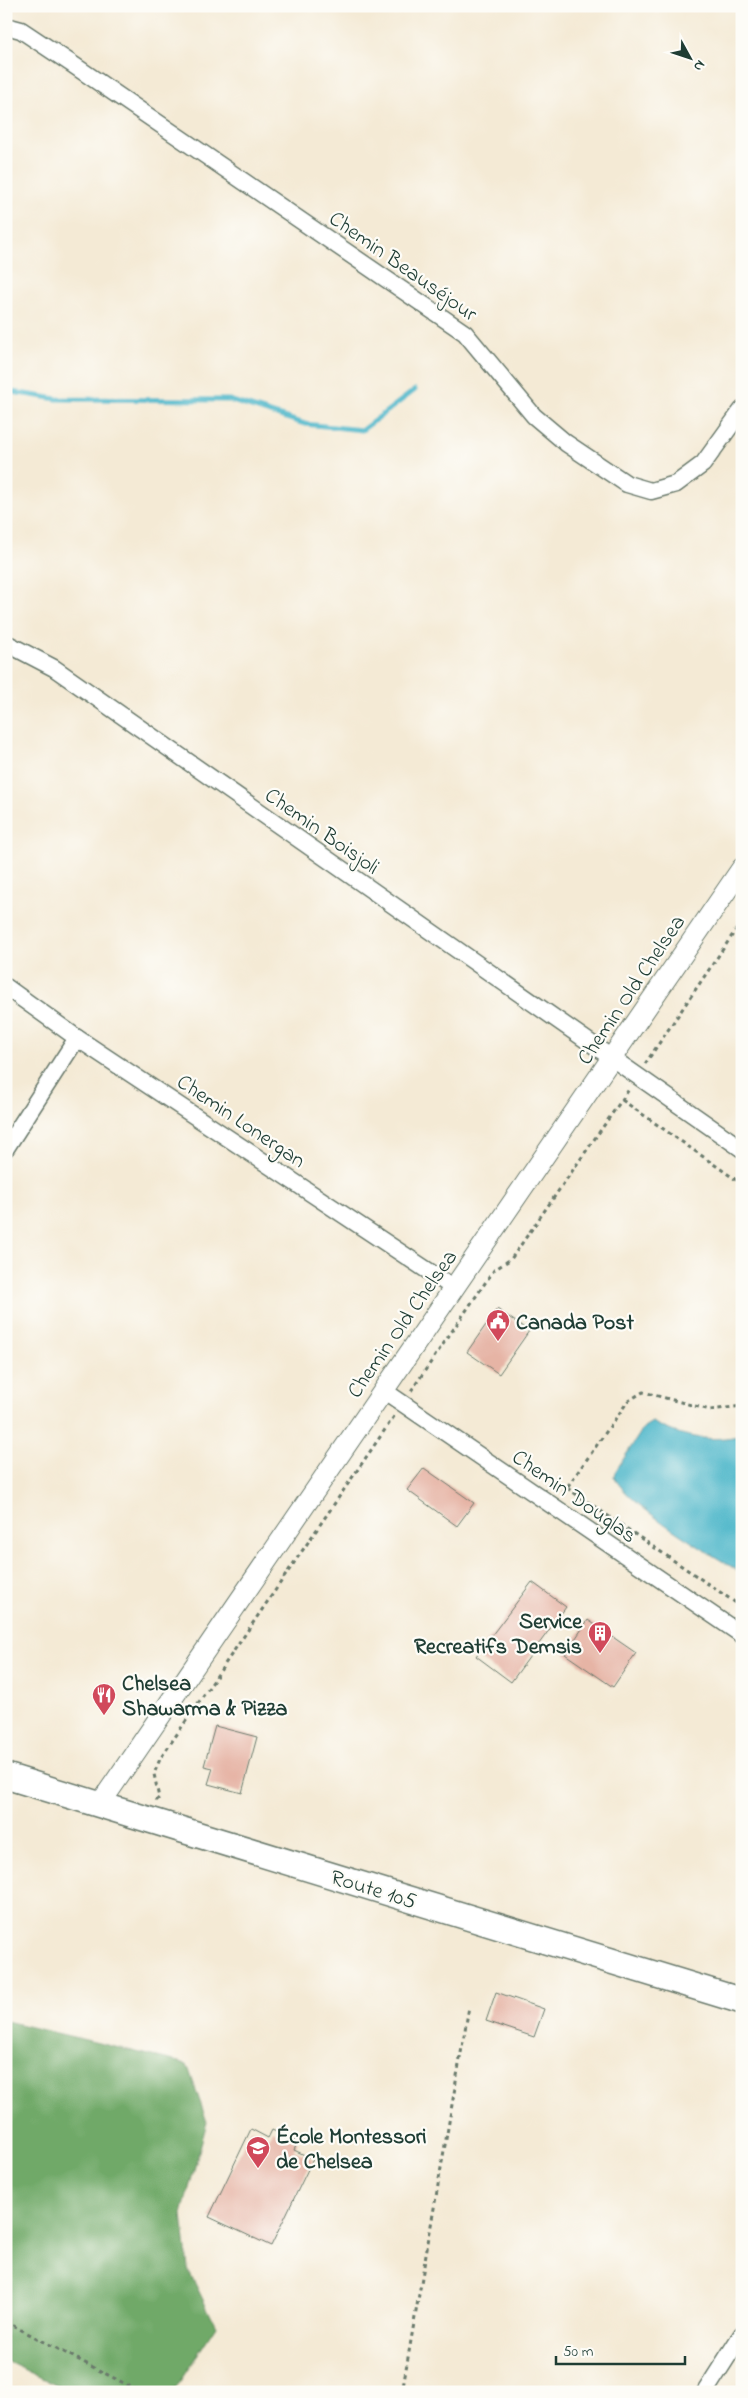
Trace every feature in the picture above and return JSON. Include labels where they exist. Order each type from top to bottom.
[{"type":"main road","name":"Route 105","points":[[6,1776],[742,2001]]},
{"type":"street","name":"Chemin Beauséjour","points":[[6,26],[21,30],[465,333],[534,416],[566,443],[627,484],[651,491],[676,484],[703,464],[742,410]]},
{"type":"street","name":"Chemin Boisjoli","points":[[6,643],[54,668],[742,1149]]},
{"type":"street","name":"Chemin Old Chelsea","points":[[100,1804],[742,868]]},
{"type":"street","name":"Chemin Lonergan","points":[[6,987],[77,1038],[454,1288]]},
{"type":"street","points":[[6,1148],[77,1038]]},
{"type":"street","name":"Chemin Douglas","points":[[384,1390],[742,1635]]},
{"type":"street","points":[[705,2392],[742,2334]]},
{"type":"path","points":[[156,1802],[159,1798],[154,1774],[160,1759],[494,1270],[510,1259],[622,1100],[676,1015],[742,920]]},
{"type":"path","points":[[622,1100],[742,1184]]},
{"type":"path","points":[[553,1507],[628,1401],[638,1393],[650,1393],[710,1410],[742,1406]]},
{"type":"path","points":[[567,1488],[742,1607]]},
{"type":"path","points":[[402,2392],[469,2007]]},
{"type":"path","points":[[6,2322],[140,2392]]},
{"type":"green space","points":[[6,2021],[187,2064],[207,2122],[182,2214],[188,2269],[216,2326],[173,2392],[71,2392],[6,2361]]},
{"type":"water","points":[[652,1422],[685,1435],[696,1437],[719,1438],[742,1435],[742,1573],[653,1516],[623,1489],[614,1477],[615,1472],[644,1427]]},
{"type":"building","name":"Canada Post","points":[[497,1309],[529,1331],[499,1374],[467,1352]]},
{"type":"building","points":[[424,1468],[474,1503],[457,1526],[407,1490]]},
{"type":"building","points":[[532,1582],[566,1607],[511,1682],[476,1656]]},
{"type":"building","name":"Service Recreatifs Demsis","points":[[588,1620],[636,1653],[613,1687],[565,1654]]},
{"type":"building","points":[[215,1726],[257,1737],[242,1793],[208,1784],[213,1768],[204,1766]]},
{"type":"building","points":[[496,1992],[544,2009],[534,2037],[486,2021]]},
{"type":"building","points":[[251,2129],[268,2138],[272,2130],[298,2142],[294,2150],[313,2159],[271,2246],[209,2217]]},
{"type":"waterway","points":[[6,391],[57,399],[229,400],[305,424],[362,430],[415,390]]},
{"type":"place","name":"Canada Post","points":[[498,1342]]},
{"type":"place","name":"Service Recreatifs Demsis","points":[[600,1654]]},
{"type":"place","name":"Chelsea Shawarma & Pizza","points":[[104,1716]]},
{"type":"place","name":"École Montessori de Chelsea","points":[[258,2169]]}]
